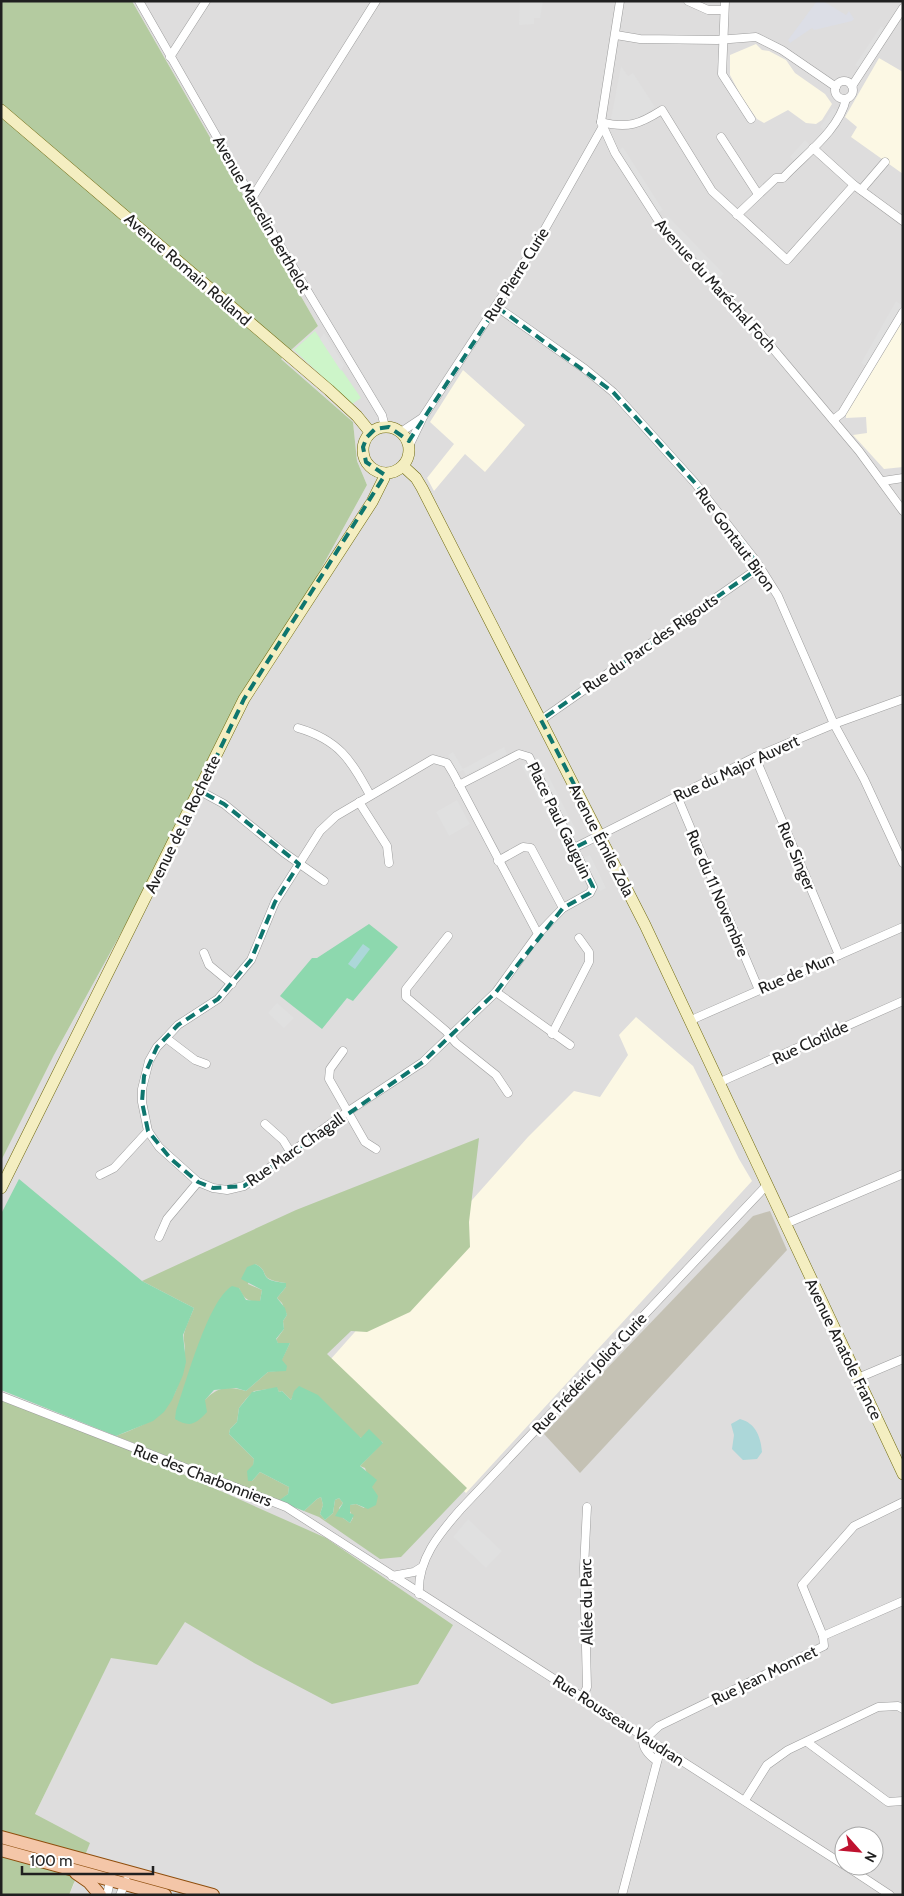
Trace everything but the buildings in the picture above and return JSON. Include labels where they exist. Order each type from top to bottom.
[{"type":"main road","name":"Avenue Romain Rolland","points":[[1,110],[329,390],[357,416],[370,432]]},
{"type":"main road","points":[[385,427],[401,432],[409,446],[408,456],[403,466],[394,472],[384,473],[374,470],[364,458],[364,442],[370,432],[385,427]]},
{"type":"main road","name":"Avenue Émile Zola","points":[[403,466],[416,478],[600,835],[785,1224]]},
{"type":"main road","name":"Avenue de la Rochette","points":[[1,1188],[200,791],[244,699],[372,502],[384,478],[384,473]]},
{"type":"main road","name":"Avenue Anatole France","points":[[785,1224],[903,1474]]},
{"type":"main road","points":[[1,1837],[112,1874],[127,1882],[165,1895]]},
{"type":"main road","points":[[1,1850],[68,1868],[112,1874]]},
{"type":"main road","points":[[68,1868],[89,1882],[100,1895]]},
{"type":"main road","points":[[127,1882],[213,1895]]},
{"type":"street","name":"Avenue Marcelin Berthelot","points":[[139,1],[252,198],[382,415],[385,427]]},
{"type":"street","points":[[170,57],[206,1]]},
{"type":"street","points":[[252,198],[376,1]]},
{"type":"street","points":[[620,1],[602,125],[630,126],[641,123],[662,110],[712,191],[787,260],[885,162]]},
{"type":"street","points":[[688,1],[708,10],[725,5],[722,74],[750,119]]},
{"type":"street","points":[[737,214],[776,178],[783,178],[834,124],[844,108],[846,99],[852,94],[852,86],[903,8]]},
{"type":"street","points":[[616,35],[640,39],[724,40],[756,36],[782,50],[836,87],[837,96],[846,99]]},
{"type":"street","points":[[836,87],[842,81],[848,82],[852,86]]},
{"type":"street","name":"Rue Pierre Curie","points":[[409,446],[423,417],[497,307],[537,243],[602,125]]},
{"type":"street","name":"Avenue du Maréchal Foch","points":[[602,125],[615,153],[667,234],[737,308],[833,420],[883,481],[903,511]]},
{"type":"street","points":[[721,137],[758,194]]},
{"type":"street","points":[[813,148],[858,188],[903,221]]},
{"type":"street","name":"Rue Gontaut Biron","points":[[497,307],[586,369],[613,392],[689,476],[760,567],[778,596],[793,627],[834,724],[868,786],[903,863]]},
{"type":"street","points":[[833,420],[842,413],[903,312]]},
{"type":"street","name":"Rue Pierre Curie","points":[[401,432],[423,417]]},
{"type":"street","points":[[883,481],[903,478]]},
{"type":"street","name":"Rue du Parc des Rigouts","points":[[541,720],[760,567]]},
{"type":"street","name":"Rue du Major Auvert","points":[[574,848],[755,757],[834,724],[903,699]]},
{"type":"street","points":[[298,728],[320,734],[345,755],[370,796]]},
{"type":"street","name":"Place Paul Gauguin","points":[[459,784],[519,754],[529,757],[593,886],[590,893]]},
{"type":"street","name":"Rue Singer","points":[[755,757],[839,955]]},
{"type":"street","name":"Rue Marc Chagall","points":[[538,934],[447,763],[433,759],[336,816],[320,831],[274,902],[251,960],[218,999],[178,1025],[157,1047],[144,1076],[142,1102],[148,1131],[171,1159],[198,1182],[213,1188],[227,1190],[244,1186],[347,1112],[423,1062],[496,992],[538,934],[563,908],[590,893]]},
{"type":"street","points":[[200,791],[224,804],[324,881]]},
{"type":"street","name":"Rue du 11 Novembre","points":[[676,796],[759,990]]},
{"type":"street","points":[[360,802],[387,846],[388,863]]},
{"type":"street","points":[[498,860],[523,847],[531,848],[563,908]]},
{"type":"street","name":"Rue de Mun","points":[[689,1021],[903,927]]},
{"type":"street","points":[[448,936],[406,989],[406,998],[451,1036],[456,1043],[496,1075],[508,1093]]},
{"type":"street","points":[[552,1034],[589,962],[589,952],[578,938]]},
{"type":"street","points":[[204,953],[209,965],[232,984]]},
{"type":"street","points":[[496,992],[552,1034],[570,1045]]},
{"type":"street","name":"Rue Clotilde","points":[[718,1083],[903,1001]]},
{"type":"street","points":[[166,1038],[194,1060],[206,1064]]},
{"type":"street","points":[[343,1052],[329,1073],[330,1080],[365,1142],[376,1149]]},
{"type":"street","points":[[265,1124],[283,1140],[291,1152]]},
{"type":"street","points":[[100,1175],[114,1168],[148,1131]]},
{"type":"street","points":[[785,1224],[903,1174]]},
{"type":"street","points":[[159,1237],[168,1218],[198,1182]]},
{"type":"street","name":"Rue Frédéric Joliot Curie","points":[[419,1594],[418,1581],[422,1567],[434,1542],[460,1510],[766,1186]]},
{"type":"street","points":[[858,1378],[903,1359]]},
{"type":"street","name":"Rue des Charbonniers","points":[[1,1396],[286,1507],[392,1576]]},
{"type":"street","points":[[823,1636],[802,1585],[854,1526],[903,1502]]},
{"type":"street","name":"Allée du Parc","points":[[583,1697],[587,1687],[584,1568],[587,1507]]},
{"type":"street","points":[[392,1576],[414,1572],[422,1567]]},
{"type":"street","name":"Rue Rousseau Vaudran","points":[[392,1576],[834,1858]]},
{"type":"street","name":"Rue Jean Monnet","points":[[646,1737],[659,1726],[824,1646],[823,1636],[903,1601]]},
{"type":"street","points":[[745,1800],[767,1765],[788,1750],[878,1707],[898,1706],[903,1709]]},
{"type":"street","points":[[646,1737],[643,1746],[650,1757],[657,1761]]},
{"type":"street","points":[[807,1742],[888,1802],[903,1801]]},
{"type":"street","points":[[622,1895],[661,1747]]},
{"type":"street","points":[[107,1895],[112,1874]]},
{"type":"street","name":"Rue Rousseau Vaudran","points":[[862,1876],[890,1895]]},
{"type":"highlighted area","points":[[497,307],[613,392],[695,483],[760,567],[541,720],[600,835],[574,848],[593,887],[590,893],[563,908],[496,992],[423,1062],[244,1186],[213,1188],[198,1182],[171,1159],[148,1131],[142,1102],[144,1076],[157,1047],[178,1025],[218,999],[251,960],[275,902],[299,864],[224,804],[200,791],[244,699],[385,475],[366,462],[363,447],[367,437],[375,429],[389,427],[409,441]]},
{"type":"shaded area","points":[[132,1],[903,1],[903,1895],[69,1895],[74,1884],[35,1814],[111,1657],[157,1664],[185,1621],[254,1663],[1,1393],[1,1161],[54,1055],[367,485],[357,461],[353,422],[281,359],[318,326]]},
{"type":"shaded area","points":[[520,1],[543,1],[540,18],[534,18],[534,24],[519,25]]},
{"type":"shaded area","points":[[817,1],[823,1],[846,15],[849,11],[854,19],[814,30],[812,28],[790,43],[788,40]]},
{"type":"shaded area","points":[[881,26],[885,29],[859,68],[855,65]]},
{"type":"shaded area","points":[[756,44],[762,50],[769,51],[786,60],[795,73],[825,94],[832,104],[822,120],[816,124],[806,123],[788,110],[764,123],[757,119],[742,98],[730,75],[730,55]]},
{"type":"shaded area","points":[[879,58],[903,72],[903,174],[851,137],[857,127],[845,117]]},
{"type":"shaded area","points":[[621,66],[628,76],[633,73],[655,107],[637,120],[628,122],[611,119]]},
{"type":"shaded area","points":[[833,108],[838,111],[825,131],[820,127]]},
{"type":"shaded area","points":[[805,140],[810,145],[795,161],[790,157]]},
{"type":"shaded area","points":[[623,147],[663,210],[656,214],[618,151]]},
{"type":"shaded area","points":[[668,216],[724,274],[717,280],[670,232],[662,221]]},
{"type":"shaded area","points":[[896,301],[903,306],[867,367],[861,363]]},
{"type":"shaded area","points":[[903,319],[903,467],[884,469],[853,435],[867,433],[866,417],[846,418],[846,413]]},
{"type":"shaded area","points":[[324,333],[344,365],[341,371],[320,339]]},
{"type":"shaded area","points":[[463,370],[525,425],[485,472],[465,454],[434,491],[427,478],[454,444],[430,422]]},
{"type":"shaded area","points":[[504,747],[507,754],[466,775],[463,770],[457,773],[448,755],[453,752],[463,769]]},
{"type":"shaded area","points":[[539,757],[576,830],[571,833],[533,760]]},
{"type":"shaded area","points":[[525,762],[554,819],[550,821],[521,765]]},
{"type":"shaded area","points":[[457,800],[470,824],[449,836],[436,812]]},
{"type":"shaded area","points":[[590,855],[606,888],[600,891],[584,858]]},
{"type":"shaded area","points":[[277,1003],[294,1018],[284,1028],[268,1013]]},
{"type":"shaded area","points":[[636,1017],[693,1066],[739,1159],[752,1181],[466,1493],[330,1360],[528,1137],[574,1091],[600,1097],[628,1055],[619,1035]]},
{"type":"shaded area","points":[[770,1211],[787,1250],[580,1473],[544,1434],[753,1216]]},
{"type":"shaded area","points":[[468,1519],[502,1551],[486,1568],[453,1537]]},
{"type":"green space","points":[[1,1],[132,1],[318,326],[281,359],[353,422],[357,461],[367,485],[54,1055],[1,1161]]},
{"type":"green space","points":[[315,331],[361,398],[352,404],[294,350]]},
{"type":"green space","points":[[369,924],[398,947],[353,1001],[347,998],[322,1029],[280,996],[312,958],[317,958]]},
{"type":"green space","points":[[479,1138],[469,1222],[470,1247],[410,1312],[367,1332],[351,1331],[327,1354],[467,1488],[401,1557],[380,1559],[319,1517],[116,1436],[158,1415],[174,1396],[182,1368],[185,1349],[184,1334],[194,1308],[142,1281],[296,1210]],"holes":[[[255,1264],[270,1279],[286,1283],[286,1287],[277,1298],[282,1303],[287,1315],[283,1321],[284,1329],[276,1340],[278,1343],[290,1343],[276,1371],[268,1372],[246,1391],[224,1388],[214,1392],[205,1400],[239,1288],[242,1295],[247,1299],[260,1301],[262,1290],[248,1284]],[[277,1388],[279,1392],[282,1391],[291,1400],[294,1393],[361,1438],[383,1442],[360,1466],[365,1468],[374,1493],[364,1508],[356,1504],[350,1505],[349,1509],[353,1518],[350,1523],[343,1518],[339,1508],[343,1503],[339,1498],[335,1500],[333,1513],[325,1520],[320,1514],[323,1505],[321,1497],[304,1511],[279,1501],[288,1494],[289,1487],[260,1472],[252,1481],[254,1459],[229,1434],[230,1429],[237,1422],[239,1408],[254,1391]]]},
{"type":"green space","points":[[19,1179],[142,1281],[194,1308],[183,1335],[186,1362],[183,1375],[172,1400],[164,1412],[153,1421],[116,1436],[1,1390],[1,1214]]},
{"type":"green space","points":[[255,1264],[263,1270],[270,1280],[286,1283],[286,1287],[277,1298],[285,1308],[287,1315],[283,1321],[284,1329],[276,1339],[278,1343],[290,1343],[282,1360],[287,1366],[286,1371],[268,1372],[246,1391],[236,1388],[214,1390],[205,1400],[207,1412],[203,1416],[196,1422],[189,1424],[180,1422],[175,1419],[176,1411],[192,1363],[206,1324],[223,1294],[232,1286],[239,1288],[246,1300],[260,1301],[262,1290],[241,1279],[247,1267]]},
{"type":"green space","points":[[299,1386],[318,1395],[361,1438],[369,1429],[383,1443],[360,1466],[377,1480],[372,1487],[378,1496],[376,1505],[368,1509],[356,1504],[350,1505],[350,1513],[354,1515],[350,1523],[343,1518],[335,1516],[343,1503],[339,1498],[335,1500],[333,1513],[325,1520],[320,1514],[323,1505],[321,1497],[304,1511],[278,1501],[288,1494],[289,1487],[260,1472],[252,1481],[248,1481],[247,1471],[253,1465],[254,1459],[229,1434],[230,1429],[237,1422],[239,1408],[252,1392],[277,1387],[279,1392],[282,1391],[291,1400],[294,1391]]},
{"type":"green space","points":[[1,1393],[326,1538],[453,1625],[418,1684],[332,1704],[254,1663],[185,1622],[157,1665],[111,1658],[35,1814],[90,1843],[69,1895],[1,1895]]},
{"type":"water","points":[[363,944],[370,949],[355,969],[348,964]]},
{"type":"water","points":[[740,1419],[750,1424],[759,1436],[762,1452],[757,1459],[743,1460],[732,1449],[734,1435],[731,1424]]}]
